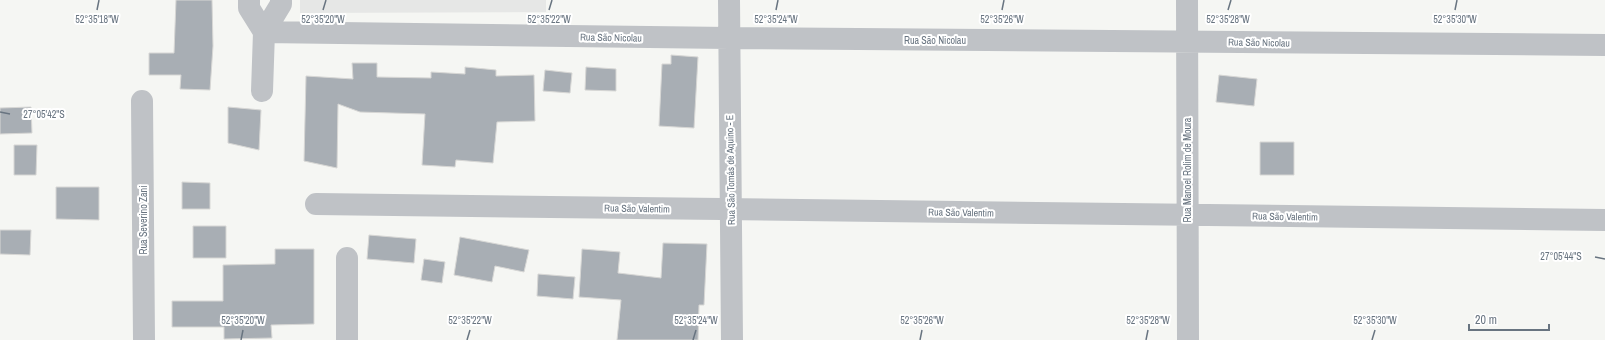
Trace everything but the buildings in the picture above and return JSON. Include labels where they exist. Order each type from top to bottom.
[{"type":"street","points":[[249,0],[249,8],[264,32]]},
{"type":"street","points":[[262,91],[264,32],[281,4],[281,0]]},
{"type":"street","name":"Rua São Tomás de Aquino - E","points":[[729,0],[732,340]]},
{"type":"street","name":"Rua Manoel Rolim de Moura","points":[[1187,0],[1188,340]]},
{"type":"street","name":"Rua São Nicolau","points":[[264,32],[729,38],[1605,45]]},
{"type":"street","name":"Rua Severino Zani","points":[[142,101],[144,340]]},
{"type":"street","name":"Rua São Valentim","points":[[316,204],[1605,220]]},
{"type":"street","points":[[347,258],[348,340]]},
{"type":"shaded area","points":[[300,0],[546,0],[546,12],[300,13]]}]
